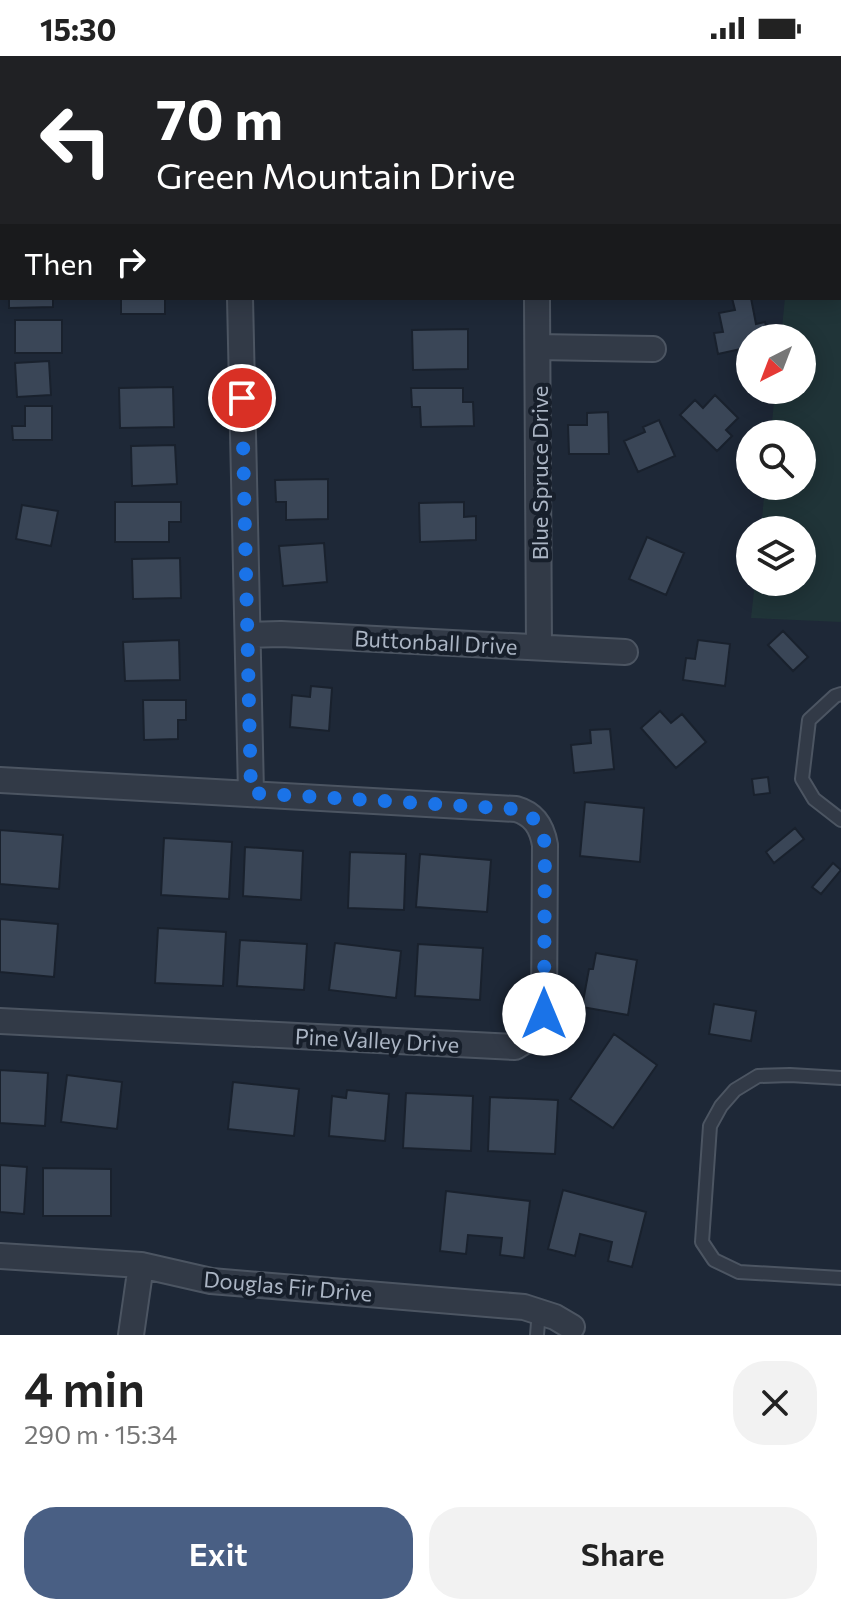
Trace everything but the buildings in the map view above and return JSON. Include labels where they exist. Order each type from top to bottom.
[{"type":"street","points":[[0,780],[251,793],[240,300]]},
{"type":"street","name":"Blue Spruce Drive","points":[[537,300],[539,647]]},
{"type":"street","points":[[538,347],[653,349]]},
{"type":"street","name":"Buttonball Drive","points":[[248,635],[281,634],[625,652]]},
{"type":"street","name":"Pine Valley Drive","points":[[0,1021],[515,1047],[533,1036],[544,1014],[545,845],[537,822],[527,812],[251,793]]},
{"type":"street","name":"Douglas Fir Drive","points":[[0,1256],[141,1265],[211,1281],[539,1310],[572,1327]]},
{"type":"street","points":[[131,1335],[141,1265]]},
{"type":"lane","points":[[841,694],[809,720],[802,779],[814,799],[841,820]]},
{"type":"lane","points":[[841,1078],[758,1076],[735,1090],[721,1106],[710,1126],[702,1242],[714,1260],[739,1272],[841,1278]]},
{"type":"lane","points":[[537,1335],[539,1310]]},
{"type":"green space","points":[[785,300],[841,300],[841,622],[751,618],[753,596],[816,596],[816,516],[762,516],[764,500],[816,500],[816,420],[772,420],[774,404],[816,404],[816,324],[782,324]]},
{"type":"route","points":[[242,398],[251,793],[527,812],[543,833],[545,845],[544,1014]]}]
